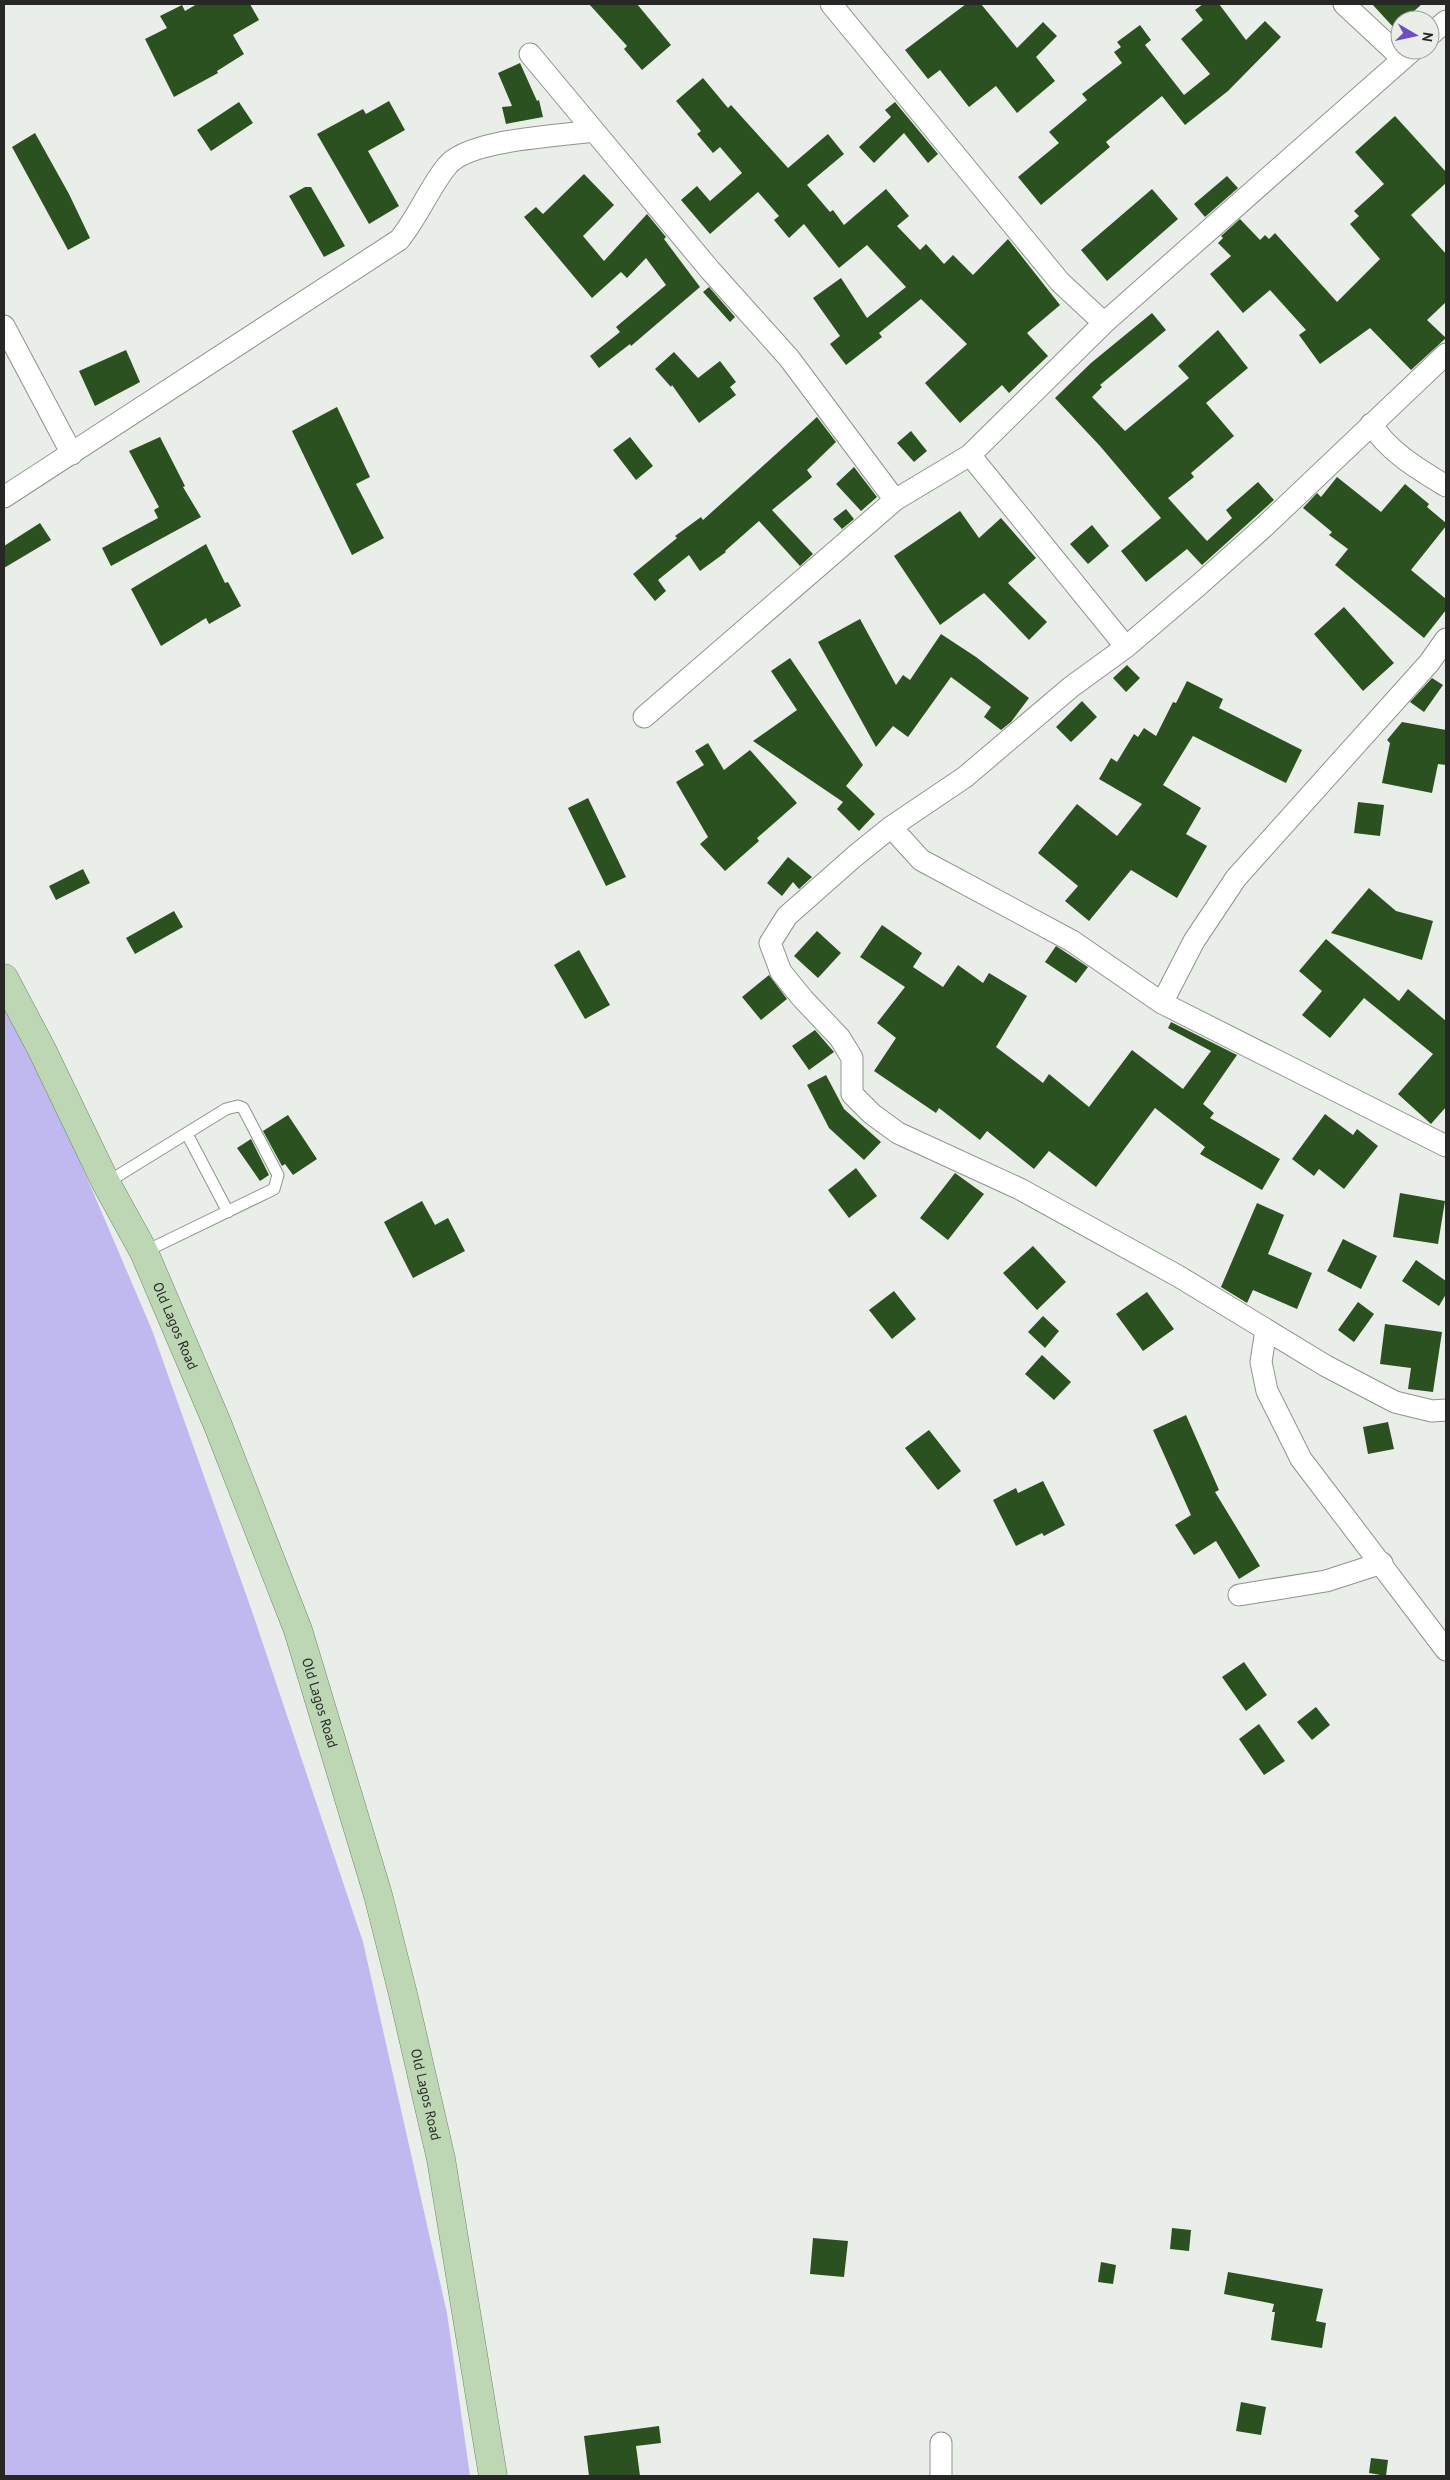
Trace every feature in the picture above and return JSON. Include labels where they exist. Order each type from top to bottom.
[{"type":"main road","name":"Old Lagos Road","points":[[4,978],[42,1050],[106,1183],[144,1252],[217,1424],[298,1630],[378,1895],[441,2158],[493,2476]]},
{"type":"street","points":[[831,4],[1060,282],[1104,323]]},
{"type":"street","points":[[1344,4],[1390,40]]},
{"type":"street","points":[[530,54],[710,270],[790,358],[895,500]]},
{"type":"street","points":[[644,717],[895,500],[970,455],[1104,323],[1401,60]]},
{"type":"street","points":[[4,497],[399,240],[414,222],[447,165],[464,153],[487,145],[594,131]]},
{"type":"street","points":[[4,326],[72,454]]},
{"type":"street","points":[[1446,354],[1265,526],[1126,647],[1071,688],[964,777],[891,827],[787,916],[770,943],[781,972],[802,999],[840,1038],[852,1058],[852,1094],[872,1114],[898,1133],[1020,1189],[1178,1276],[1326,1366],[1395,1402],[1432,1411],[1446,1410]]},
{"type":"street","points":[[1371,424],[1381,440],[1413,465],[1446,486]]},
{"type":"street","points":[[970,455],[1126,647]]},
{"type":"street","points":[[1162,1003],[1194,941],[1236,878],[1429,663],[1446,639]]},
{"type":"street","points":[[891,827],[921,860],[1072,941],[1162,1003],[1446,1146]]},
{"type":"street","points":[[1266,1330],[1262,1362],[1267,1391],[1301,1459],[1382,1563],[1446,1650]]},
{"type":"street","points":[[1239,1596],[1326,1581],[1382,1563]]},
{"type":"street","points":[[941,2443],[941,2476]]},
{"type":"lane","points":[[106,1183],[226,1109],[238,1106],[243,1108],[278,1175],[278,1182],[274,1189],[144,1252]]},
{"type":"lane","points":[[187,1134],[228,1212]]},
{"type":"shaded area","points":[[4,1003],[35,1056],[152,1330],[253,1614],[363,1942],[447,2313],[470,2476],[4,2476]]},
{"type":"building","points":[[197,4],[250,4],[259,20],[233,35],[244,54],[217,71],[218,73],[174,97],[145,39],[167,28],[160,16],[182,5],[185,11]]},
{"type":"building","points":[[589,4],[637,4],[671,45],[642,70],[624,49],[627,46]]},
{"type":"building","points":[[966,4],[981,4],[1017,48],[1043,22],[1057,36],[1036,57],[1055,81],[1017,113],[996,86],[969,107],[940,70],[928,79],[905,50]]},
{"type":"building","points":[[1203,4],[1219,4],[1246,40],[1265,21],[1281,37],[1228,91],[1185,125],[1162,96],[1106,142],[1110,147],[1041,205],[1018,177],[1059,143],[1049,132],[1087,100],[1082,94],[1122,63],[1114,52],[1121,47],[1117,42],[1140,25],[1151,40],[1145,45],[1184,95],[1210,74],[1181,39],[1203,20],[1195,10]]},
{"type":"building","points":[[1372,4],[1422,4],[1415,10],[1390,10],[1390,24]]},
{"type":"building","points":[[520,63],[537,101],[539,100],[543,117],[506,124],[502,107],[512,106],[498,73]]},
{"type":"building","points":[[703,78],[728,108],[731,105],[788,168],[828,134],[844,154],[807,185],[830,212],[833,210],[844,225],[886,189],[909,216],[897,226],[920,250],[926,244],[944,264],[953,255],[973,275],[1008,239],[1060,305],[1027,333],[1048,356],[1009,393],[1002,385],[960,423],[925,383],[967,344],[921,299],[879,333],[882,337],[846,365],[830,344],[840,336],[813,298],[841,278],[867,318],[906,287],[867,245],[839,268],[804,224],[789,238],[774,220],[779,216],[758,192],[710,234],[681,200],[697,186],[710,201],[742,173],[720,147],[713,153],[697,134],[701,131],[676,101]]},
{"type":"building","points":[[389,101],[405,130],[368,151],[399,206],[369,224],[317,134],[363,109],[366,114]]},
{"type":"building","points":[[239,102],[253,123],[211,151],[197,130]]},
{"type":"building","points":[[895,102],[938,154],[928,163],[904,133],[874,163],[859,147],[891,117],[885,110]]},
{"type":"building","points":[[1395,116],[1446,172],[1446,183],[1411,215],[1446,254],[1446,302],[1427,320],[1446,338],[1411,370],[1370,328],[1320,364],[1299,335],[1306,330],[1270,290],[1243,313],[1210,274],[1231,256],[1218,243],[1223,238],[1221,236],[1240,219],[1260,240],[1265,235],[1269,239],[1275,233],[1337,302],[1380,259],[1350,224],[1359,216],[1354,211],[1384,184],[1355,152]]},
{"type":"building","points":[[35,133],[69,194],[90,238],[68,250],[12,147]]},
{"type":"building","points":[[584,174],[614,205],[583,236],[604,261],[647,214],[666,237],[664,239],[700,287],[631,346],[630,344],[599,368],[590,356],[620,332],[616,327],[666,285],[646,258],[627,278],[621,272],[592,298],[524,217],[536,207],[543,214]]},
{"type":"building","points":[[1227,176],[1238,188],[1205,217],[1194,204]]},
{"type":"building","points":[[305,187],[311,187],[345,246],[324,257],[289,196]]},
{"type":"building","points":[[1152,189],[1178,219],[1107,281],[1081,250]]},
{"type":"building","points":[[709,287],[735,317],[730,322],[703,292]]},
{"type":"building","points":[[1152,313],[1166,330],[1100,385],[1102,387],[1092,397],[1125,431],[1189,378],[1178,366],[1218,330],[1248,368],[1206,403],[1234,436],[1191,473],[1194,477],[1168,498],[1207,541],[1232,518],[1226,510],[1258,482],[1274,500],[1202,565],[1187,549],[1146,582],[1121,551],[1161,518],[1100,446],[1055,398],[1091,363]]},
{"type":"building","points":[[126,350],[140,382],[95,406],[79,371]]},
{"type":"building","points":[[674,352],[698,378],[720,361],[736,382],[730,387],[736,395],[699,423],[672,385],[671,387],[655,369]]},
{"type":"building","points":[[337,407],[370,477],[356,484],[384,538],[352,555],[292,431]]},
{"type":"building","points":[[817,417],[836,442],[807,470],[812,477],[772,510],[813,554],[800,566],[759,521],[726,552],[700,571],[689,555],[658,580],[666,591],[655,601],[633,574],[677,538],[675,536],[701,517],[703,520]]},
{"type":"building","points":[[911,431],[927,451],[914,462],[897,443]]},
{"type":"building","points":[[160,437],[185,486],[183,487],[201,517],[111,566],[102,548],[158,518],[154,510],[159,507],[129,451]]},
{"type":"building","points":[[630,437],[653,466],[636,480],[613,450]]},
{"type":"building","points":[[854,467],[877,497],[861,511],[836,484]]},
{"type":"building","points":[[1337,477],[1381,512],[1405,484],[1429,504],[1427,507],[1446,523],[1446,526],[1411,570],[1446,599],[1446,610],[1424,638],[1335,565],[1348,549],[1329,535],[1332,532],[1303,508],[1317,493],[1321,497]]},
{"type":"building","points":[[846,509],[854,519],[842,529],[833,519]]},
{"type":"building","points":[[960,511],[979,538],[1001,518],[1036,558],[1008,583],[1047,622],[1029,640],[984,593],[940,625],[894,556]]},
{"type":"building","points":[[40,523],[51,540],[4,568],[4,546]]},
{"type":"building","points":[[1092,525],[1109,546],[1088,564],[1070,544]]},
{"type":"building","points":[[206,544],[225,583],[228,582],[241,606],[209,624],[206,618],[161,646],[131,589]]},
{"type":"building","points":[[1344,607],[1394,663],[1363,691],[1314,634]]},
{"type":"building","points":[[860,619],[896,685],[903,675],[910,680],[941,634],[976,657],[1029,698],[1011,722],[1001,730],[984,717],[991,707],[951,677],[908,737],[893,726],[876,747],[818,642]]},
{"type":"building","points":[[790,658],[863,765],[846,786],[875,814],[859,831],[837,809],[843,802],[753,741],[797,710],[771,671]]},
{"type":"building","points":[[1127,665],[1140,678],[1126,692],[1113,678]]},
{"type":"building","points":[[1432,678],[1443,685],[1424,712],[1410,702]]},
{"type":"building","points":[[1187,681],[1223,699],[1219,708],[1302,750],[1286,783],[1193,736],[1163,785],[1201,808],[1186,834],[1207,846],[1177,898],[1131,870],[1089,921],[1065,901],[1078,886],[1038,853],[1077,804],[1117,836],[1142,804],[1099,779],[1111,758],[1117,762],[1134,734],[1138,737],[1144,728],[1156,736],[1173,702],[1176,703]]},
{"type":"building","points":[[1082,701],[1097,717],[1071,742],[1056,727]]},
{"type":"building","points":[[1402,722],[1446,730],[1446,765],[1438,764],[1432,793],[1382,783],[1390,743],[1387,740]]},
{"type":"building","points":[[708,743],[724,770],[750,750],[797,803],[757,838],[759,841],[725,871],[700,844],[708,837],[676,782],[704,765],[695,751]]},
{"type":"building","points":[[588,798],[626,877],[606,886],[568,808]]},
{"type":"building","points":[[1358,802],[1384,805],[1380,836],[1354,833]]},
{"type":"building","points":[[788,857],[812,877],[799,889],[793,882],[782,896],[767,883]]},
{"type":"building","points":[[83,869],[90,883],[56,900],[49,886]]},
{"type":"building","points":[[1369,888],[1396,911],[1433,921],[1422,960],[1331,933]]},
{"type":"building","points":[[174,911],[183,927],[135,954],[126,938]]},
{"type":"building","points":[[882,925],[922,953],[913,967],[943,987],[958,965],[983,983],[989,973],[1027,996],[996,1047],[1043,1083],[1049,1074],[1089,1107],[1132,1050],[1183,1089],[1211,1051],[1168,1028],[1171,1022],[1237,1055],[1203,1104],[1214,1113],[1210,1118],[1280,1159],[1262,1190],[1200,1154],[1205,1147],[1155,1108],[1096,1187],[1049,1151],[1034,1169],[987,1131],[980,1140],[939,1108],[936,1113],[874,1071],[896,1038],[877,1023],[905,987],[860,957]]},
{"type":"building","points":[[817,931],[841,953],[818,978],[794,956]]},
{"type":"building","points":[[1326,939],[1399,1001],[1408,989],[1446,1021],[1446,1107],[1431,1124],[1398,1094],[1433,1054],[1364,998],[1330,1038],[1302,1015],[1322,991],[1299,971]]},
{"type":"building","points":[[1056,946],[1088,967],[1076,983],[1045,962]]},
{"type":"building","points":[[579,950],[610,1005],[585,1019],[554,965]]},
{"type":"building","points":[[769,975],[787,999],[761,1020],[742,997]]},
{"type":"building","points":[[815,1030],[834,1052],[809,1070],[792,1046]]},
{"type":"building","points":[[826,1075],[844,1109],[881,1142],[864,1160],[829,1128],[807,1085]]},
{"type":"building","points":[[1325,1114],[1353,1135],[1357,1129],[1378,1146],[1344,1189],[1319,1169],[1314,1176],[1292,1159]]},
{"type":"building","points":[[288,1115],[317,1159],[293,1175],[285,1164],[282,1166],[263,1131]]},
{"type":"building","points":[[251,1139],[269,1175],[260,1181],[237,1148]]},
{"type":"building","points":[[856,1168],[877,1196],[849,1218],[828,1190]]},
{"type":"building","points":[[955,1173],[984,1194],[948,1240],[920,1218]]},
{"type":"building","points":[[1400,1193],[1445,1201],[1438,1244],[1393,1237]]},
{"type":"building","points":[[422,1201],[435,1225],[448,1218],[465,1251],[413,1278],[384,1222]]},
{"type":"building","points":[[1257,1203],[1284,1215],[1268,1254],[1312,1273],[1297,1309],[1253,1290],[1247,1303],[1221,1287]]},
{"type":"building","points":[[1343,1239],[1377,1256],[1361,1289],[1327,1271]]},
{"type":"building","points":[[1033,1246],[1066,1282],[1037,1310],[1003,1273]]},
{"type":"building","points":[[1416,1260],[1446,1281],[1446,1294],[1439,1306],[1402,1281]]},
{"type":"building","points":[[894,1291],[916,1319],[892,1339],[869,1310]]},
{"type":"building","points":[[1147,1292],[1174,1329],[1143,1351],[1116,1314]]},
{"type":"building","points":[[1358,1302],[1374,1314],[1354,1342],[1338,1330]]},
{"type":"building","points":[[1043,1316],[1059,1331],[1045,1348],[1028,1332]]},
{"type":"building","points":[[1385,1324],[1442,1332],[1433,1392],[1408,1389],[1411,1368],[1380,1364]]},
{"type":"building","points":[[1042,1355],[1071,1382],[1054,1400],[1025,1374]]},
{"type":"building","points":[[1186,1415],[1219,1490],[1215,1492],[1260,1566],[1239,1579],[1216,1541],[1194,1555],[1175,1525],[1191,1515],[1153,1430]]},
{"type":"building","points":[[1388,1422],[1394,1449],[1368,1454],[1363,1427]]},
{"type":"building","points":[[929,1430],[961,1471],[938,1490],[905,1448]]},
{"type":"building","points":[[1043,1481],[1065,1525],[1044,1536],[1042,1533],[1016,1546],[993,1500],[1016,1488],[1018,1493]]},
{"type":"building","points":[[1244,1662],[1267,1695],[1246,1711],[1222,1677]]},
{"type":"building","points":[[1316,1707],[1330,1725],[1312,1740],[1297,1722]]},
{"type":"building","points":[[1259,1724],[1285,1761],[1264,1775],[1239,1739]]},
{"type":"building","points":[[1172,2228],[1191,2230],[1189,2251],[1170,2249]]},
{"type":"building","points":[[813,2238],[848,2241],[844,2277],[810,2274]]},
{"type":"building","points":[[1101,2262],[1116,2265],[1113,2284],[1098,2282]]},
{"type":"building","points":[[1228,2272],[1323,2289],[1316,2321],[1326,2323],[1322,2348],[1271,2340],[1275,2312],[1272,2312],[1274,2304],[1224,2294]]},
{"type":"building","points":[[1241,2402],[1266,2407],[1261,2435],[1236,2431]]},
{"type":"building","points":[[659,2426],[661,2443],[636,2446],[640,2476],[589,2476],[584,2436]]},
{"type":"building","points":[[1371,2458],[1388,2460],[1386,2476],[1369,2473]]}]
